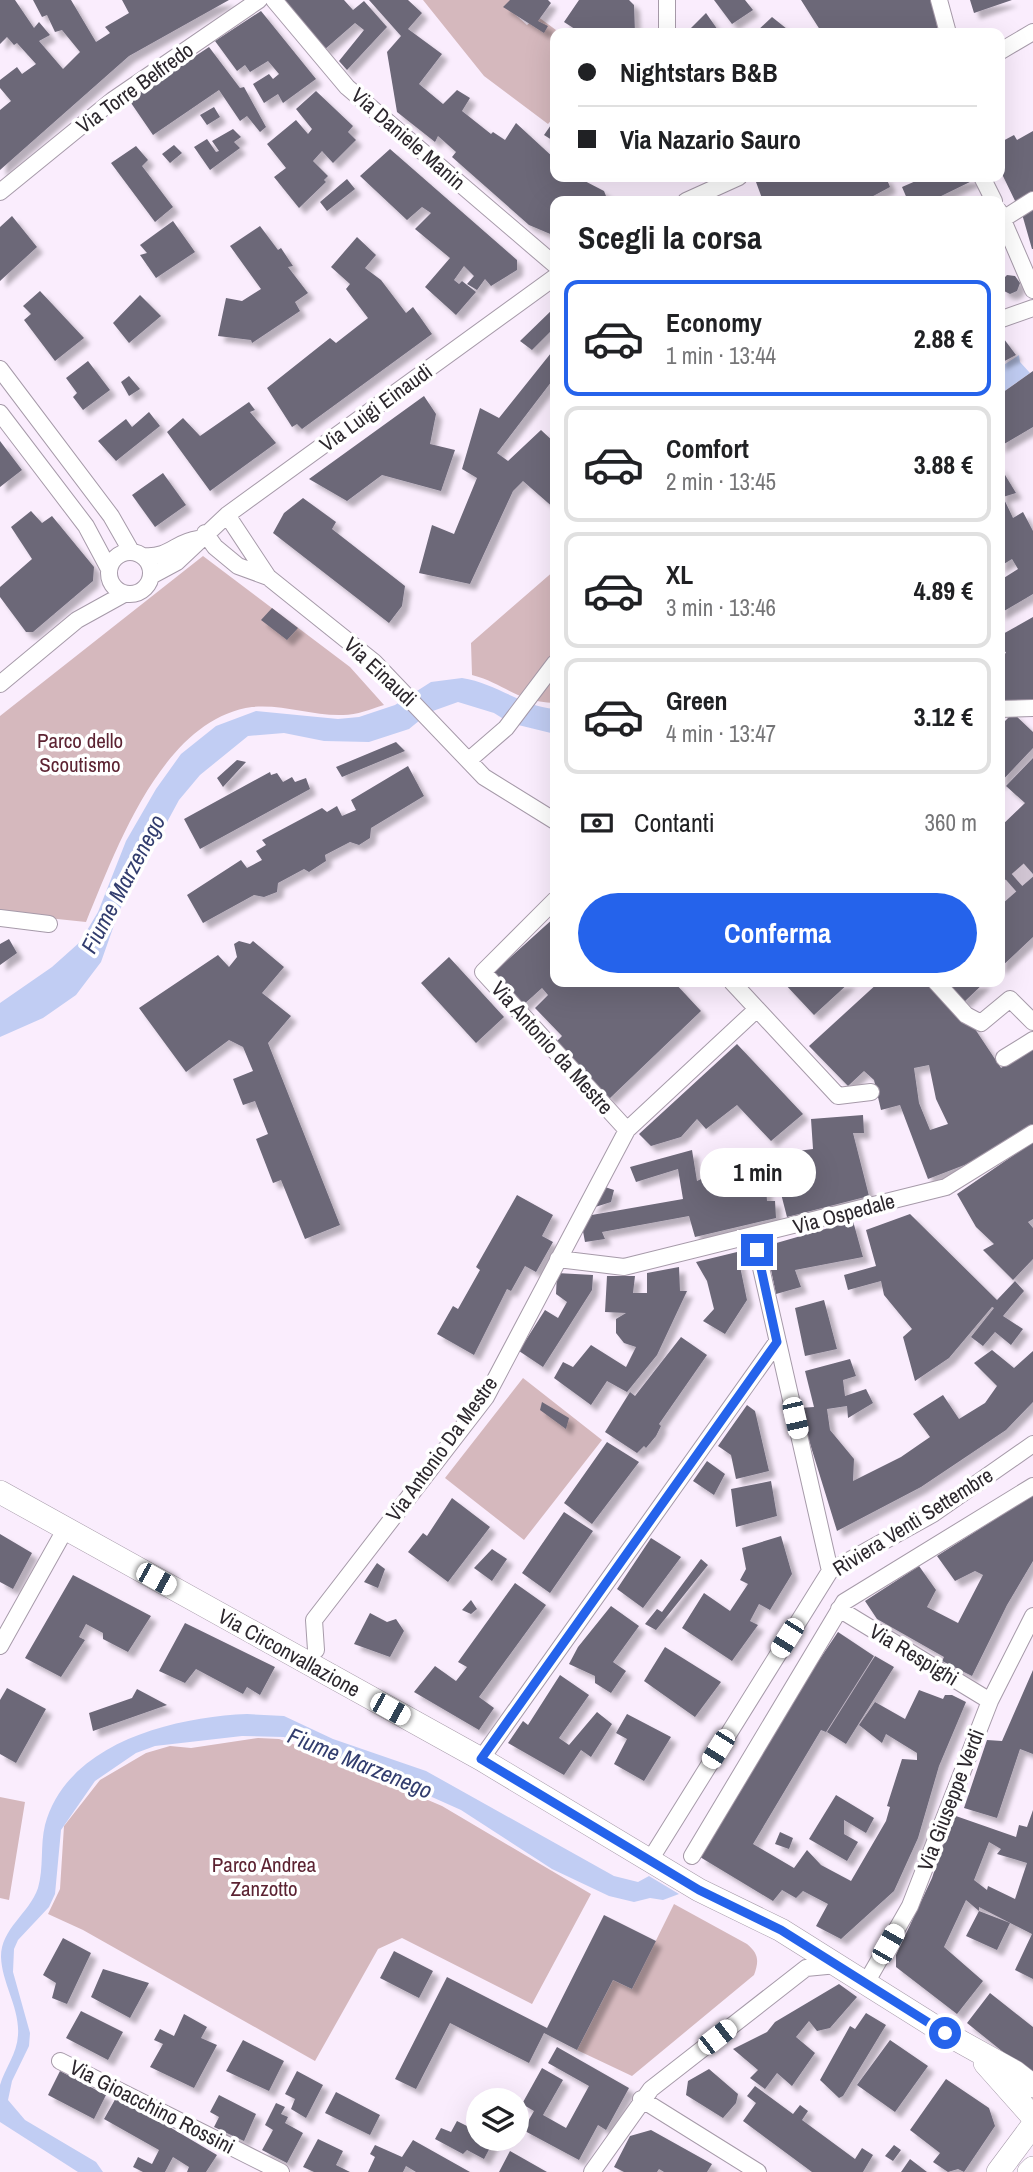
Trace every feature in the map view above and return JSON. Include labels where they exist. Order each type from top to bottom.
[{"type":"street","name":"Via Torre Belfredo","points":[[0,192],[113,100],[258,0]]},
{"type":"street","name":"Via Daniele Manin","points":[[274,0],[347,87],[550,261]]},
{"type":"street","points":[[667,0],[667,28]]},
{"type":"street","points":[[939,0],[947,28]]},
{"type":"street","points":[[1005,48],[1033,32]]},
{"type":"street","name":"Via Torre Belfredo","points":[[0,198],[16,181]]},
{"type":"street","points":[[697,196],[728,182]]},
{"type":"street","points":[[1005,213],[1033,200]]},
{"type":"street","points":[[1005,224],[1033,290]]},
{"type":"street","name":"Via Luigi Einaudi","points":[[151,576],[177,562],[227,515],[550,281]]},
{"type":"street","points":[[1005,318],[1033,308]]},
{"type":"street","points":[[0,369],[138,554],[151,565],[151,576],[145,589],[124,594],[68,627],[0,684]]},
{"type":"street","points":[[0,413],[86,526],[109,569],[112,584],[124,594]]},
{"type":"street","points":[[227,515],[268,577]]},
{"type":"street","points":[[202,536],[238,566],[268,577]]},
{"type":"street","name":"Via Luigi Einaudi","points":[[138,554],[161,556],[186,541],[202,536]]},
{"type":"street","points":[[109,569],[119,554],[138,554]]},
{"type":"street","name":"Via Einaudi","points":[[268,577],[386,674],[484,777],[550,818]]},
{"type":"street","points":[[468,760],[506,728],[550,669]]},
{"type":"street","points":[[1005,709],[1033,708]]},
{"type":"street","name":"Via Antonio da Mestre","points":[[550,905],[483,972],[627,1130],[757,1009]]},
{"type":"street","points":[[0,918],[49,924]]},
{"type":"street","points":[[737,987],[838,1096],[871,1092]]},
{"type":"street","points":[[941,987],[966,1015],[981,1023],[1010,999],[1033,1022]]},
{"type":"street","points":[[1004,1058],[1033,1040]]},
{"type":"street","name":"Via Antonio Da Mestre","points":[[316,1650],[314,1620],[486,1397],[627,1130]]},
{"type":"street","name":"Via Ospedale","points":[[558,1259],[624,1267],[755,1244],[946,1187],[1033,1133]]},
{"type":"street","points":[[755,1244],[830,1571]]},
{"type":"street","points":[[481,1759],[777,1342]]},
{"type":"street","name":"Riviera Venti Settembre","points":[[650,1860],[830,1571],[933,1514],[1033,1444]]},
{"type":"street","points":[[692,1856],[844,1602],[1033,1486]]},
{"type":"street","name":"Via Circonvallazione","points":[[0,1492],[481,1759],[699,1890],[781,1930],[974,2050],[1015,2072],[1033,2086]]},
{"type":"street","points":[[0,1646],[65,1528]]},
{"type":"street","name":"Via Respighi","points":[[839,1609],[990,1701]]},
{"type":"street","name":"Via Giuseppe Verdi","points":[[866,1983],[910,1906],[990,1701],[1033,1616]]},
{"type":"street","points":[[592,2172],[641,2099],[806,1969],[836,1965]]},
{"type":"street","name":"Via Circonvallazione","points":[[974,2050],[1033,2115]]},
{"type":"street","name":"Via Gioacchino Rossini","points":[[61,2061],[281,2172]]},
{"type":"street","points":[[641,2099],[758,2172]]},
{"type":"street","points":[[999,2172],[1033,2125]]},
{"type":"street","points":[[1030,2172],[1033,2168]]},
{"type":"green space","points":[[423,0],[515,0],[508,8],[527,25],[537,16],[553,28],[550,28],[548,124],[484,76]]},
{"type":"green space","name":"Parco dello Scoutismo","points":[[203,556],[350,667],[384,705],[343,715],[252,707],[220,717],[192,736],[168,761],[146,792],[128,825],[86,922],[0,913],[0,716]]},
{"type":"green space","points":[[550,574],[550,703],[520,696],[472,675],[471,643]]},
{"type":"green space","points":[[523,1378],[602,1440],[524,1540],[445,1478]]},
{"type":"green space","name":"Parco Andrea Zanzotto","points":[[258,1738],[279,1739],[318,1753],[442,1806],[591,1894],[532,2004],[402,1938],[378,1949],[315,2061],[83,1930],[48,1914],[60,1889],[64,1826],[100,1780],[146,1753],[170,1746],[191,1748]]},
{"type":"green space","points":[[0,1797],[25,1802],[9,1900],[0,1898]]},
{"type":"green space","points":[[674,1904],[747,1944],[756,1955],[757,1966],[754,1975],[632,2076],[577,2050],[613,1980],[632,1989]]},
{"type":"water","points":[[1019,355],[1020,362],[1030,373],[1005,391],[1005,364]]},
{"type":"water","name":"Fiume Marzenego","points":[[462,678],[530,704],[550,708],[550,733],[510,723],[494,713],[458,702],[430,712],[409,729],[369,742],[324,741],[284,733],[248,736],[200,775],[179,800],[119,911],[101,962],[76,995],[43,1018],[0,1037],[0,1003],[52,967],[80,942],[98,912],[126,841],[156,789],[181,754],[216,726],[256,711],[338,719],[359,717],[395,705],[431,682]]},
{"type":"water","name":"Fiume Marzenego","points":[[247,1714],[284,1716],[333,1739],[426,1771],[614,1876],[638,1882],[649,1876],[679,1894],[663,1900],[650,1898],[634,1902],[609,1896],[552,1869],[461,1810],[376,1772],[284,1737],[242,1736],[155,1746],[136,1753],[95,1781],[61,1830],[55,1894],[49,1907],[18,1940],[14,1949],[13,1972],[30,2033],[29,2046],[12,2081],[8,2100],[25,2120],[96,2162],[103,2172],[78,2172],[0,2122],[0,2085],[18,2035],[16,2015],[2,1967],[2,1947],[10,1929],[38,1888],[45,1825],[57,1797],[75,1773],[126,1740],[187,1721]]},
{"type":"building","points":[[0,0],[15,0],[34,28],[39,22],[50,35],[39,41],[63,69],[80,52],[62,30],[55,32],[47,15],[42,17],[33,0],[71,0],[96,42],[110,33],[105,27],[129,13],[122,0],[229,0],[129,56],[0,170],[0,110],[11,101],[0,88],[0,80],[17,67],[22,74],[36,64],[17,43],[14,45],[7,37],[0,44]]},
{"type":"building","points":[[284,0],[344,0],[353,10],[364,1],[387,27],[347,70],[339,61],[364,30],[355,23],[324,50]]},
{"type":"building","points":[[369,0],[408,0],[422,13],[408,29],[442,54],[419,84],[443,104],[457,90],[470,98],[462,111],[491,134],[493,132],[505,140],[516,123],[550,154],[550,182],[587,182],[604,191],[606,196],[550,196],[550,234],[529,225],[452,157],[456,152],[438,136],[435,142],[397,112],[387,52],[401,36]]},
{"type":"building","points":[[510,0],[548,0],[551,3],[538,21],[548,26],[544,33],[503,7]]},
{"type":"building","points":[[579,0],[629,0],[634,5],[635,28],[573,28],[564,22]]},
{"type":"building","points":[[714,0],[745,0],[753,10],[732,24]]},
{"type":"building","points":[[801,0],[933,0],[937,28],[819,28]]},
{"type":"building","points":[[970,0],[1012,0],[974,13]]},
{"type":"building","points":[[261,11],[316,79],[283,103],[278,94],[264,103],[253,84],[269,74],[273,79],[279,74],[268,61],[250,72],[245,65],[237,71],[215,41]]},
{"type":"building","points":[[706,13],[716,28],[691,28]]},
{"type":"building","points":[[772,17],[786,28],[760,28]]},
{"type":"building","points":[[209,47],[240,88],[244,87],[266,127],[260,132],[247,116],[240,121],[219,90],[153,135],[129,100]]},
{"type":"building","points":[[316,91],[353,126],[348,132],[356,140],[333,163],[322,151],[313,161],[328,176],[324,180],[326,182],[299,208],[274,177],[286,168],[267,144],[296,120],[308,134],[312,129],[296,109]]},
{"type":"building","points":[[214,107],[220,117],[207,125],[200,115]]},
{"type":"building","points":[[550,126],[550,139],[544,135]]},
{"type":"building","points":[[233,129],[241,137],[234,142],[240,148],[210,170],[194,147],[207,139],[216,152],[219,151],[212,141]]},
{"type":"building","points":[[1033,131],[1033,197],[1018,207],[1005,180],[1005,140],[1014,135],[1017,140]]},
{"type":"building","points":[[174,145],[182,153],[170,163],[162,154]]},
{"type":"building","points":[[136,146],[148,160],[142,166],[173,207],[155,222],[111,163]]},
{"type":"building","points":[[390,149],[517,260],[517,270],[491,286],[485,279],[477,290],[467,284],[474,276],[464,266],[454,280],[459,284],[462,281],[476,292],[456,315],[425,287],[450,258],[415,229],[431,213],[422,207],[407,220],[360,176]]},
{"type":"building","points":[[347,179],[355,189],[327,211],[320,202]]},
{"type":"building","points":[[756,182],[888,182],[890,187],[873,196],[761,196]]},
{"type":"building","points":[[914,182],[970,182],[941,196],[906,196],[902,187]]},
{"type":"building","points":[[1033,204],[1033,249],[1032,249],[1022,214]]},
{"type":"building","points":[[12,216],[37,247],[0,281],[0,227]]},
{"type":"building","points":[[173,221],[195,252],[156,278],[140,255],[147,253],[140,245]]},
{"type":"building","points":[[260,226],[278,250],[281,248],[293,266],[288,267],[308,293],[295,302],[300,311],[252,343],[251,340],[218,336],[226,298],[242,301],[261,289],[230,246]]},
{"type":"building","points":[[357,237],[376,255],[365,268],[381,280],[406,313],[413,307],[432,334],[302,429],[297,424],[292,427],[267,388],[330,338],[336,343],[368,318],[346,289],[350,284],[331,267]]},
{"type":"building","points":[[1015,276],[1020,283],[1017,291],[1010,294],[1005,292],[1005,277]]},
{"type":"building","points":[[40,291],[84,338],[55,361],[24,320],[31,314],[23,306]]},
{"type":"building","points":[[140,295],[161,316],[129,343],[113,323]]},
{"type":"building","points":[[550,312],[550,332],[532,350],[520,341]]},
{"type":"building","points":[[1005,340],[1016,355],[1005,361]]},
{"type":"building","points":[[550,354],[550,384],[497,453],[508,461],[541,430],[550,438],[550,505],[523,481],[513,491],[470,584],[419,573],[432,525],[454,534],[477,478],[462,469],[480,408],[499,418]]},
{"type":"building","points":[[88,361],[110,390],[83,410],[73,397],[77,393],[66,378]]},
{"type":"building","points":[[1033,371],[1033,427],[1005,443],[1005,391]]},
{"type":"building","points":[[129,376],[140,389],[129,396],[121,382]]},
{"type":"building","points":[[424,396],[436,414],[430,444],[455,450],[441,491],[382,475],[347,501],[309,479]]},
{"type":"building","points":[[249,402],[255,410],[250,412],[276,443],[210,491],[167,432],[183,418],[200,436]]},
{"type":"building","points":[[149,412],[160,426],[116,461],[98,441],[126,419],[132,427]]},
{"type":"building","points":[[0,441],[22,470],[0,487]]},
{"type":"building","points":[[163,473],[186,505],[155,527],[132,495]]},
{"type":"building","points":[[1005,475],[1016,493],[1005,496]]},
{"type":"building","points":[[303,498],[336,522],[332,529],[405,586],[402,606],[389,623],[273,533],[284,513]]},
{"type":"building","points":[[1005,501],[1013,518],[1023,512],[1033,531],[1033,594],[1005,610],[1005,577],[1018,569],[1012,559],[1005,563]]},
{"type":"building","points":[[31,511],[42,523],[52,516],[94,567],[93,581],[33,632],[26,632],[0,597],[0,587],[32,559],[11,527]]},
{"type":"building","points":[[272,608],[298,628],[287,640],[261,620]]},
{"type":"building","points":[[1033,617],[1033,703],[1005,703],[1005,633]]},
{"type":"building","points":[[1013,713],[1033,732],[1033,748],[1005,778],[1005,721]]},
{"type":"building","points":[[396,742],[405,751],[342,777],[336,767]]},
{"type":"building","points":[[1033,758],[1033,937],[1005,963],[1005,822],[1025,803],[1006,786]]},
{"type":"building","points":[[237,760],[246,762],[223,787],[217,778]]},
{"type":"building","points":[[408,766],[424,796],[371,828],[370,838],[359,845],[350,842],[325,855],[326,861],[309,872],[304,869],[278,883],[277,892],[264,897],[254,895],[203,923],[187,895],[241,860],[247,868],[262,860],[256,851],[266,845],[262,840],[322,808],[327,812],[337,806],[342,816],[356,810],[351,800]]},
{"type":"building","points":[[270,772],[271,775],[277,773],[283,782],[292,777],[295,782],[306,778],[310,789],[200,849],[184,819]]},
{"type":"building","points":[[550,922],[550,987],[679,987],[701,1011],[609,1099],[556,1042],[562,1036],[535,1008],[548,995],[542,988],[522,1006],[492,974]]},
{"type":"building","points":[[9,939],[17,953],[0,965],[0,944]]},
{"type":"building","points":[[239,941],[250,944],[253,941],[284,967],[262,993],[291,1016],[268,1043],[340,1225],[305,1239],[281,1180],[273,1183],[256,1139],[268,1134],[255,1101],[243,1105],[233,1079],[253,1071],[243,1047],[229,1040],[186,1072],[139,1008],[218,955],[229,967],[237,957],[234,944]]},
{"type":"building","points":[[449,957],[504,1017],[476,1043],[421,983]]},
{"type":"building","points":[[788,987],[845,987],[814,1015]]},
{"type":"building","points":[[874,987],[932,987],[966,1025],[971,1023],[1001,1068],[1033,1049],[1033,1126],[980,1159],[928,1179],[900,1105],[881,1110],[874,1080],[864,1071],[848,1086],[809,1046]],"holes":[[[929,1065],[936,1099],[948,1124],[930,1130],[919,1103],[914,1068]]]},
{"type":"building","points":[[949,987],[980,987],[963,1003]]},
{"type":"building","points":[[737,1044],[803,1114],[771,1141],[737,1105],[706,1129],[697,1119],[681,1137],[651,1146],[639,1134]]},
{"type":"building","points":[[863,1115],[864,1133],[853,1133],[869,1196],[787,1217],[779,1186],[796,1181],[795,1176],[806,1175],[803,1167],[765,1171],[767,1201],[775,1201],[776,1218],[695,1237],[689,1216],[602,1232],[605,1239],[585,1242],[582,1226],[586,1216],[683,1199],[678,1169],[636,1182],[630,1167],[692,1150],[697,1181],[744,1158],[813,1149],[811,1119]]},
{"type":"building","points":[[1033,1142],[1033,1219],[1028,1222],[1033,1228],[1033,1259],[1013,1280],[983,1250],[994,1244],[976,1227],[957,1194]]},
{"type":"building","points":[[605,1187],[614,1190],[611,1202],[589,1209]]},
{"type":"building","points":[[517,1195],[553,1215],[542,1236],[553,1242],[536,1272],[525,1266],[511,1291],[507,1289],[474,1355],[437,1334],[453,1306],[458,1309],[480,1270],[476,1267]]},
{"type":"building","points":[[910,1214],[997,1300],[1015,1281],[1024,1291],[1003,1316],[1023,1329],[1011,1345],[995,1332],[983,1346],[971,1337],[994,1308],[992,1307],[949,1358],[915,1381],[903,1337],[912,1329],[884,1295],[881,1281],[848,1290],[844,1275],[876,1266],[866,1230]]},
{"type":"building","points":[[853,1221],[863,1257],[795,1270],[801,1287],[776,1294],[766,1246]]},
{"type":"building","points":[[737,1252],[747,1300],[725,1334],[703,1321],[714,1309],[707,1281],[696,1262]]},
{"type":"building","points":[[679,1267],[680,1291],[687,1291],[657,1355],[627,1392],[607,1381],[591,1405],[554,1378],[563,1362],[573,1367],[591,1345],[626,1367],[636,1347],[624,1343],[616,1333],[616,1319],[626,1313],[605,1312],[607,1276],[635,1276],[633,1293],[647,1293],[647,1273]]},
{"type":"building","points":[[557,1273],[593,1275],[592,1290],[543,1367],[519,1351],[545,1310],[558,1318],[567,1302],[556,1294]]},
{"type":"building","points":[[824,1300],[837,1349],[805,1356],[795,1308]]},
{"type":"building","points":[[681,1337],[707,1355],[659,1424],[661,1426],[656,1436],[646,1448],[644,1446],[637,1453],[605,1432],[630,1392],[635,1396]]},
{"type":"building","points":[[992,1350],[1014,1368],[1033,1351],[1033,1402],[1006,1430],[921,1487],[837,1531],[799,1408],[814,1407],[805,1371],[850,1359],[856,1376],[843,1380],[845,1396],[866,1389],[873,1403],[848,1418],[847,1406],[827,1409],[830,1430],[854,1459],[853,1481],[901,1457],[930,1437],[913,1414],[943,1395],[959,1419],[985,1403],[997,1386],[974,1363]]},
{"type":"building","points":[[542,1402],[569,1418],[566,1429],[540,1410]]},
{"type":"building","points":[[747,1405],[755,1411],[769,1471],[736,1479],[731,1455],[718,1446]]},
{"type":"building","points":[[607,1442],[639,1462],[592,1524],[564,1503]]},
{"type":"building","points":[[707,1461],[725,1474],[714,1495],[693,1481]]},
{"type":"building","points":[[771,1481],[777,1516],[736,1527],[731,1489]]},
{"type":"building","points":[[1033,1495],[1033,1561],[1007,1605],[972,1676],[942,1661],[944,1657],[877,1619],[865,1601],[919,1566],[936,1590],[927,1607],[958,1623],[983,1575],[975,1571],[955,1581],[937,1556]]},
{"type":"building","points":[[452,1498],[490,1527],[448,1582],[408,1552],[423,1533],[427,1536]]},
{"type":"building","points":[[564,1512],[593,1531],[550,1593],[522,1573]]},
{"type":"building","points":[[0,1534],[32,1553],[13,1589],[0,1582]]},
{"type":"building","points":[[781,1536],[792,1574],[770,1610],[759,1604],[750,1621],[758,1625],[732,1661],[682,1628],[704,1593],[730,1611],[748,1584],[740,1580],[746,1569],[742,1548]]},
{"type":"building","points":[[651,1538],[681,1557],[643,1608],[617,1589]]},
{"type":"building","points":[[492,1549],[507,1559],[492,1581],[474,1568]]},
{"type":"building","points":[[701,1559],[708,1565],[656,1630],[645,1624],[657,1609],[662,1612]]},
{"type":"building","points":[[377,1563],[385,1569],[378,1588],[364,1582]]},
{"type":"building","points":[[73,1575],[151,1616],[128,1652],[103,1639],[103,1633],[86,1624],[79,1637],[85,1640],[61,1677],[25,1658]]},
{"type":"building","points":[[515,1583],[546,1605],[479,1697],[494,1708],[479,1730],[414,1692],[435,1666],[456,1681],[467,1667],[458,1662]]},
{"type":"building","points":[[471,1600],[477,1609],[471,1614],[462,1610]]},
{"type":"building","points":[[611,1606],[639,1626],[613,1662],[626,1671],[611,1693],[595,1683],[595,1676],[569,1664],[578,1647]]},
{"type":"building","points":[[370,1613],[387,1622],[396,1619],[404,1631],[390,1657],[354,1644]]},
{"type":"building","points":[[185,1623],[275,1667],[260,1695],[247,1687],[243,1694],[196,1669],[185,1683],[159,1671]]},
{"type":"building","points":[[838,1632],[874,1656],[826,1732],[821,1730],[753,1844],[794,1868],[807,1850],[821,1865],[851,1881],[886,1821],[890,1807],[887,1806],[902,1759],[917,1760],[917,1753],[886,1734],[882,1743],[859,1725],[875,1702],[905,1719],[919,1690],[943,1699],[945,1695],[952,1695],[966,1702],[939,1766],[918,1838],[894,1891],[841,1939],[816,1926],[828,1904],[803,1891],[796,1898],[782,1890],[773,1901],[700,1857],[786,1709]]},
{"type":"building","points":[[665,1647],[721,1682],[695,1717],[644,1681]]},
{"type":"building","points":[[875,1656],[894,1667],[846,1744],[827,1732]]},
{"type":"building","points":[[1033,1670],[1033,1754],[1020,1749],[997,1818],[964,1808],[987,1740],[1002,1741]]},
{"type":"building","points":[[560,1675],[589,1695],[559,1738],[569,1745],[597,1712],[612,1724],[591,1757],[581,1750],[564,1775],[508,1743],[523,1721],[528,1725]]},
{"type":"building","points":[[7,1688],[46,1709],[16,1763],[0,1754],[0,1700]]},
{"type":"building","points":[[137,1689],[167,1705],[93,1731],[89,1713],[132,1698]]},
{"type":"building","points":[[627,1714],[671,1737],[644,1781],[614,1764],[627,1739],[616,1733]]},
{"type":"building","points":[[836,1795],[874,1818],[866,1833],[844,1820],[844,1834],[858,1842],[847,1861],[809,1839]]},
{"type":"building","points":[[1033,1810],[1033,1979],[1015,1970],[1032,1934],[979,1907],[979,1911],[966,1900],[944,1947],[983,1981],[957,2014],[896,1967],[896,1955],[932,1878],[953,1815],[1016,1837],[1019,1825],[1027,1827]],"holes":[[[989,1842],[1001,1849],[997,1854],[1027,1863],[1015,1899],[988,1886],[987,1890],[974,1880]]]},
{"type":"building","points":[[780,1832],[793,1838],[789,1849],[775,1844]]},
{"type":"building","points":[[979,1911],[1010,1923],[997,1950],[966,1936]]},
{"type":"building","points":[[604,1915],[656,1941],[632,1989],[613,1980],[577,2050],[544,2033],[529,2063],[450,2023],[416,2089],[395,2079],[447,1977],[547,2028]]},
{"type":"building","points":[[63,1938],[91,1953],[67,2004],[52,1998],[56,1983],[43,1975]]},
{"type":"building","points":[[394,1951],[433,1971],[419,1998],[380,1978]]},
{"type":"building","points":[[103,1969],[149,1983],[130,2018],[91,1997]]},
{"type":"building","points":[[839,1984],[857,1997],[830,2028],[817,2031],[809,2021],[796,2037],[815,2053],[792,2086],[777,2073],[765,2089],[750,2078],[758,2070],[733,2049],[767,2032],[775,2022]]},
{"type":"building","points":[[990,1993],[1033,2027],[1033,2076],[967,2023]]},
{"type":"building","points":[[81,2011],[123,2032],[108,2060],[66,2038]]},
{"type":"building","points":[[866,2013],[886,2025],[843,2096],[839,2098],[820,2080],[850,2026],[855,2029]]},
{"type":"building","points":[[184,2014],[207,2027],[201,2038],[217,2045],[194,2088],[150,2067],[163,2044],[154,2040],[160,2029],[174,2036]]},
{"type":"building","points":[[243,2040],[284,2061],[269,2091],[226,2071]]},
{"type":"building","points":[[890,2040],[928,2066],[895,2112],[857,2085]]},
{"type":"building","points":[[557,2047],[629,2088],[606,2130],[598,2125],[579,2160],[529,2133],[529,2120],[534,2111],[529,2108],[529,2091],[542,2068],[563,2080],[543,2115],[566,2128],[589,2086],[548,2063]]},
{"type":"building","points":[[709,2069],[738,2094],[736,2103],[723,2118],[686,2095],[688,2081]]},
{"type":"building","points":[[60,2071],[106,2095],[94,2119],[48,2095]]},
{"type":"building","points":[[297,2071],[323,2085],[306,2118],[291,2109],[295,2099],[285,2094]]},
{"type":"building","points":[[946,2079],[989,2108],[995,2126],[964,2172],[958,2169],[948,2172],[933,2162],[940,2153],[910,2130]]},
{"type":"building","points":[[755,2086],[793,2114],[800,2105],[808,2111],[802,2120],[855,2159],[862,2148],[873,2155],[863,2172],[812,2172],[743,2121],[756,2103],[747,2096]]},
{"type":"building","points":[[336,2092],[380,2115],[370,2135],[325,2113]]},
{"type":"building","points":[[219,2095],[256,2114],[244,2141],[214,2127],[219,2117],[210,2112]]},
{"type":"building","points":[[117,2096],[217,2155],[206,2172],[187,2172],[189,2167],[173,2157],[165,2172],[143,2172],[133,2167],[138,2157],[152,2164],[159,2150],[104,2119]]},
{"type":"building","points":[[276,2103],[285,2107],[281,2114],[288,2117],[285,2123],[303,2133],[287,2163],[262,2150],[273,2130],[265,2125]]},
{"type":"building","points":[[457,2121],[466,2126],[466,2151],[463,2154],[435,2139],[441,2128],[451,2132]]},
{"type":"building","points":[[651,2130],[712,2164],[707,2172],[664,2172],[659,2169],[657,2172],[624,2172],[614,2167],[630,2136]]},
{"type":"building","points":[[318,2139],[343,2151],[336,2165],[350,2172],[314,2172],[303,2167]]},
{"type":"building","points":[[413,2140],[470,2172],[416,2172],[406,2166],[403,2172],[368,2172],[375,2157],[370,2154],[375,2145],[402,2157]]},
{"type":"building","points":[[894,2145],[901,2150],[893,2161],[885,2156]]},
{"type":"building","points":[[469,2151],[488,2151],[484,2159]]},
{"type":"building","points":[[510,2151],[547,2172],[499,2172]]},
{"type":"building","points":[[910,2159],[927,2172],[901,2172]]},
{"type":"tunnel","points":[[1005,891],[1033,866]]},
{"type":"route","points":[[757,1250],[777,1342],[481,1759],[699,1890],[781,1930],[945,2033]]}]
